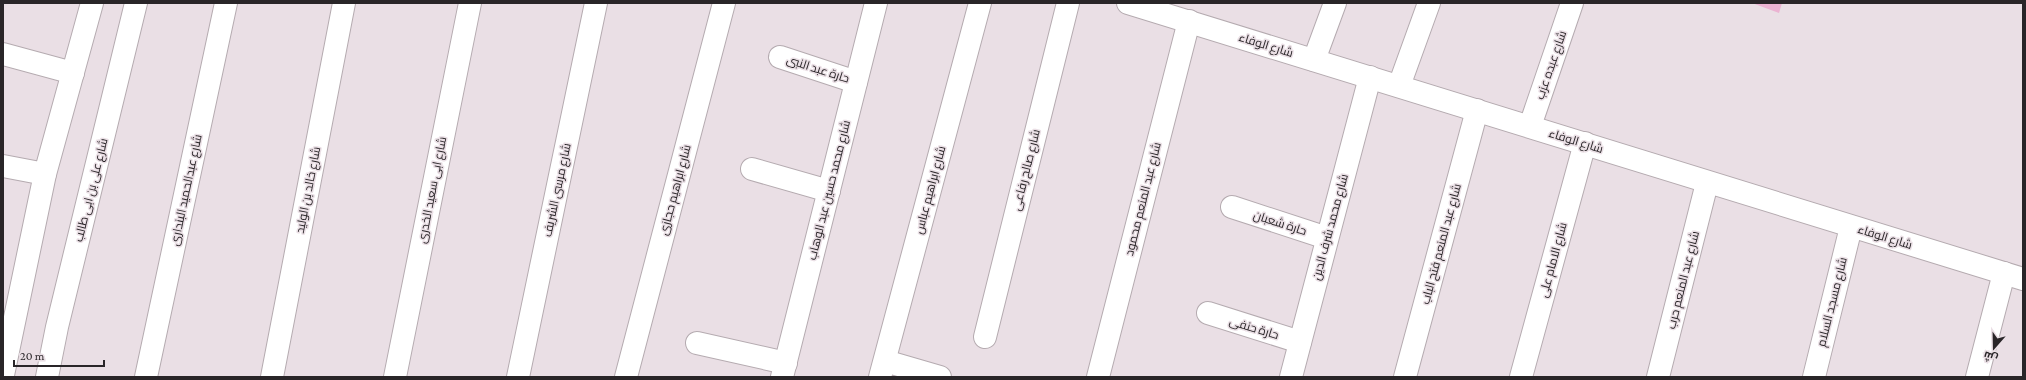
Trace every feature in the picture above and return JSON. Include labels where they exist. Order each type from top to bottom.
[{"type":"street","points":[[3,375],[45,174],[92,3]]},
{"type":"street","name":"شارع على بن ابى طالب","points":[[47,377],[61,312],[136,3]]},
{"type":"street","name":"شارع عبدالحميد البندارى","points":[[146,377],[226,3]]},
{"type":"street","name":"شارع خالد بن الوليد","points":[[272,377],[344,3]]},
{"type":"street","name":"شارع ابى سعيد الخدرى","points":[[395,377],[470,3]]},
{"type":"street","name":"شارع مرسى الشريف","points":[[518,377],[596,3]]},
{"type":"street","name":"شارع ابراهيم حجازى","points":[[626,377],[724,3]]},
{"type":"street","name":"شارع محمد حسين عبد الوهاب","points":[[784,370],[876,3]]},
{"type":"street","name":"شارع ابراهيم عباس","points":[[883,369],[980,3]]},
{"type":"street","name":"شارع صالح رفاعى","points":[[985,338],[1068,3]]},
{"type":"street","name":"شارع الوفاء","points":[[1128,3],[1182,14],[1314,60],[1530,126],[1707,183],[2013,276]]},
{"type":"street","points":[[1314,60],[1335,3]]},
{"type":"street","points":[[1399,86],[1429,3]]},
{"type":"street","name":"شارع عبده عزب","points":[[1530,126],[1572,3]]},
{"type":"street","name":"شارع عبد المنعم محمود","points":[[1101,376],[1182,14]]},
{"type":"street","points":[[3,54],[73,73]]},
{"type":"street","name":"حارة عبد النبى","points":[[780,57],[856,82]]},
{"type":"street","name":"شارع محمد شرف الدين","points":[[1291,377],[1370,77]]},
{"type":"street","name":"شارع عبد المنعم فتح الباب","points":[[1405,377],[1477,110]]},
{"type":"street","name":"شارع الامام على","points":[[1521,377],[1584,143]]},
{"type":"street","points":[[3,166],[45,174]]},
{"type":"street","points":[[752,169],[829,191]]},
{"type":"street","name":"شارع عبد المنعم حرب","points":[[1658,377],[1707,183]]},
{"type":"street","name":"حارة شعبان","points":[[1232,207],[1328,238]]},
{"type":"street","name":"شارع مسجد السلام","points":[[1814,377],[1851,227]]},
{"type":"street","points":[[1977,377],[2013,276]]},
{"type":"street","name":"حارة حنفى","points":[[1208,314],[1300,342]]},
{"type":"street","points":[[697,343],[784,370]]},
{"type":"street","points":[[883,369],[940,377]]},
{"type":"building","points":[[1752,3],[1782,3],[1779,13]]}]
